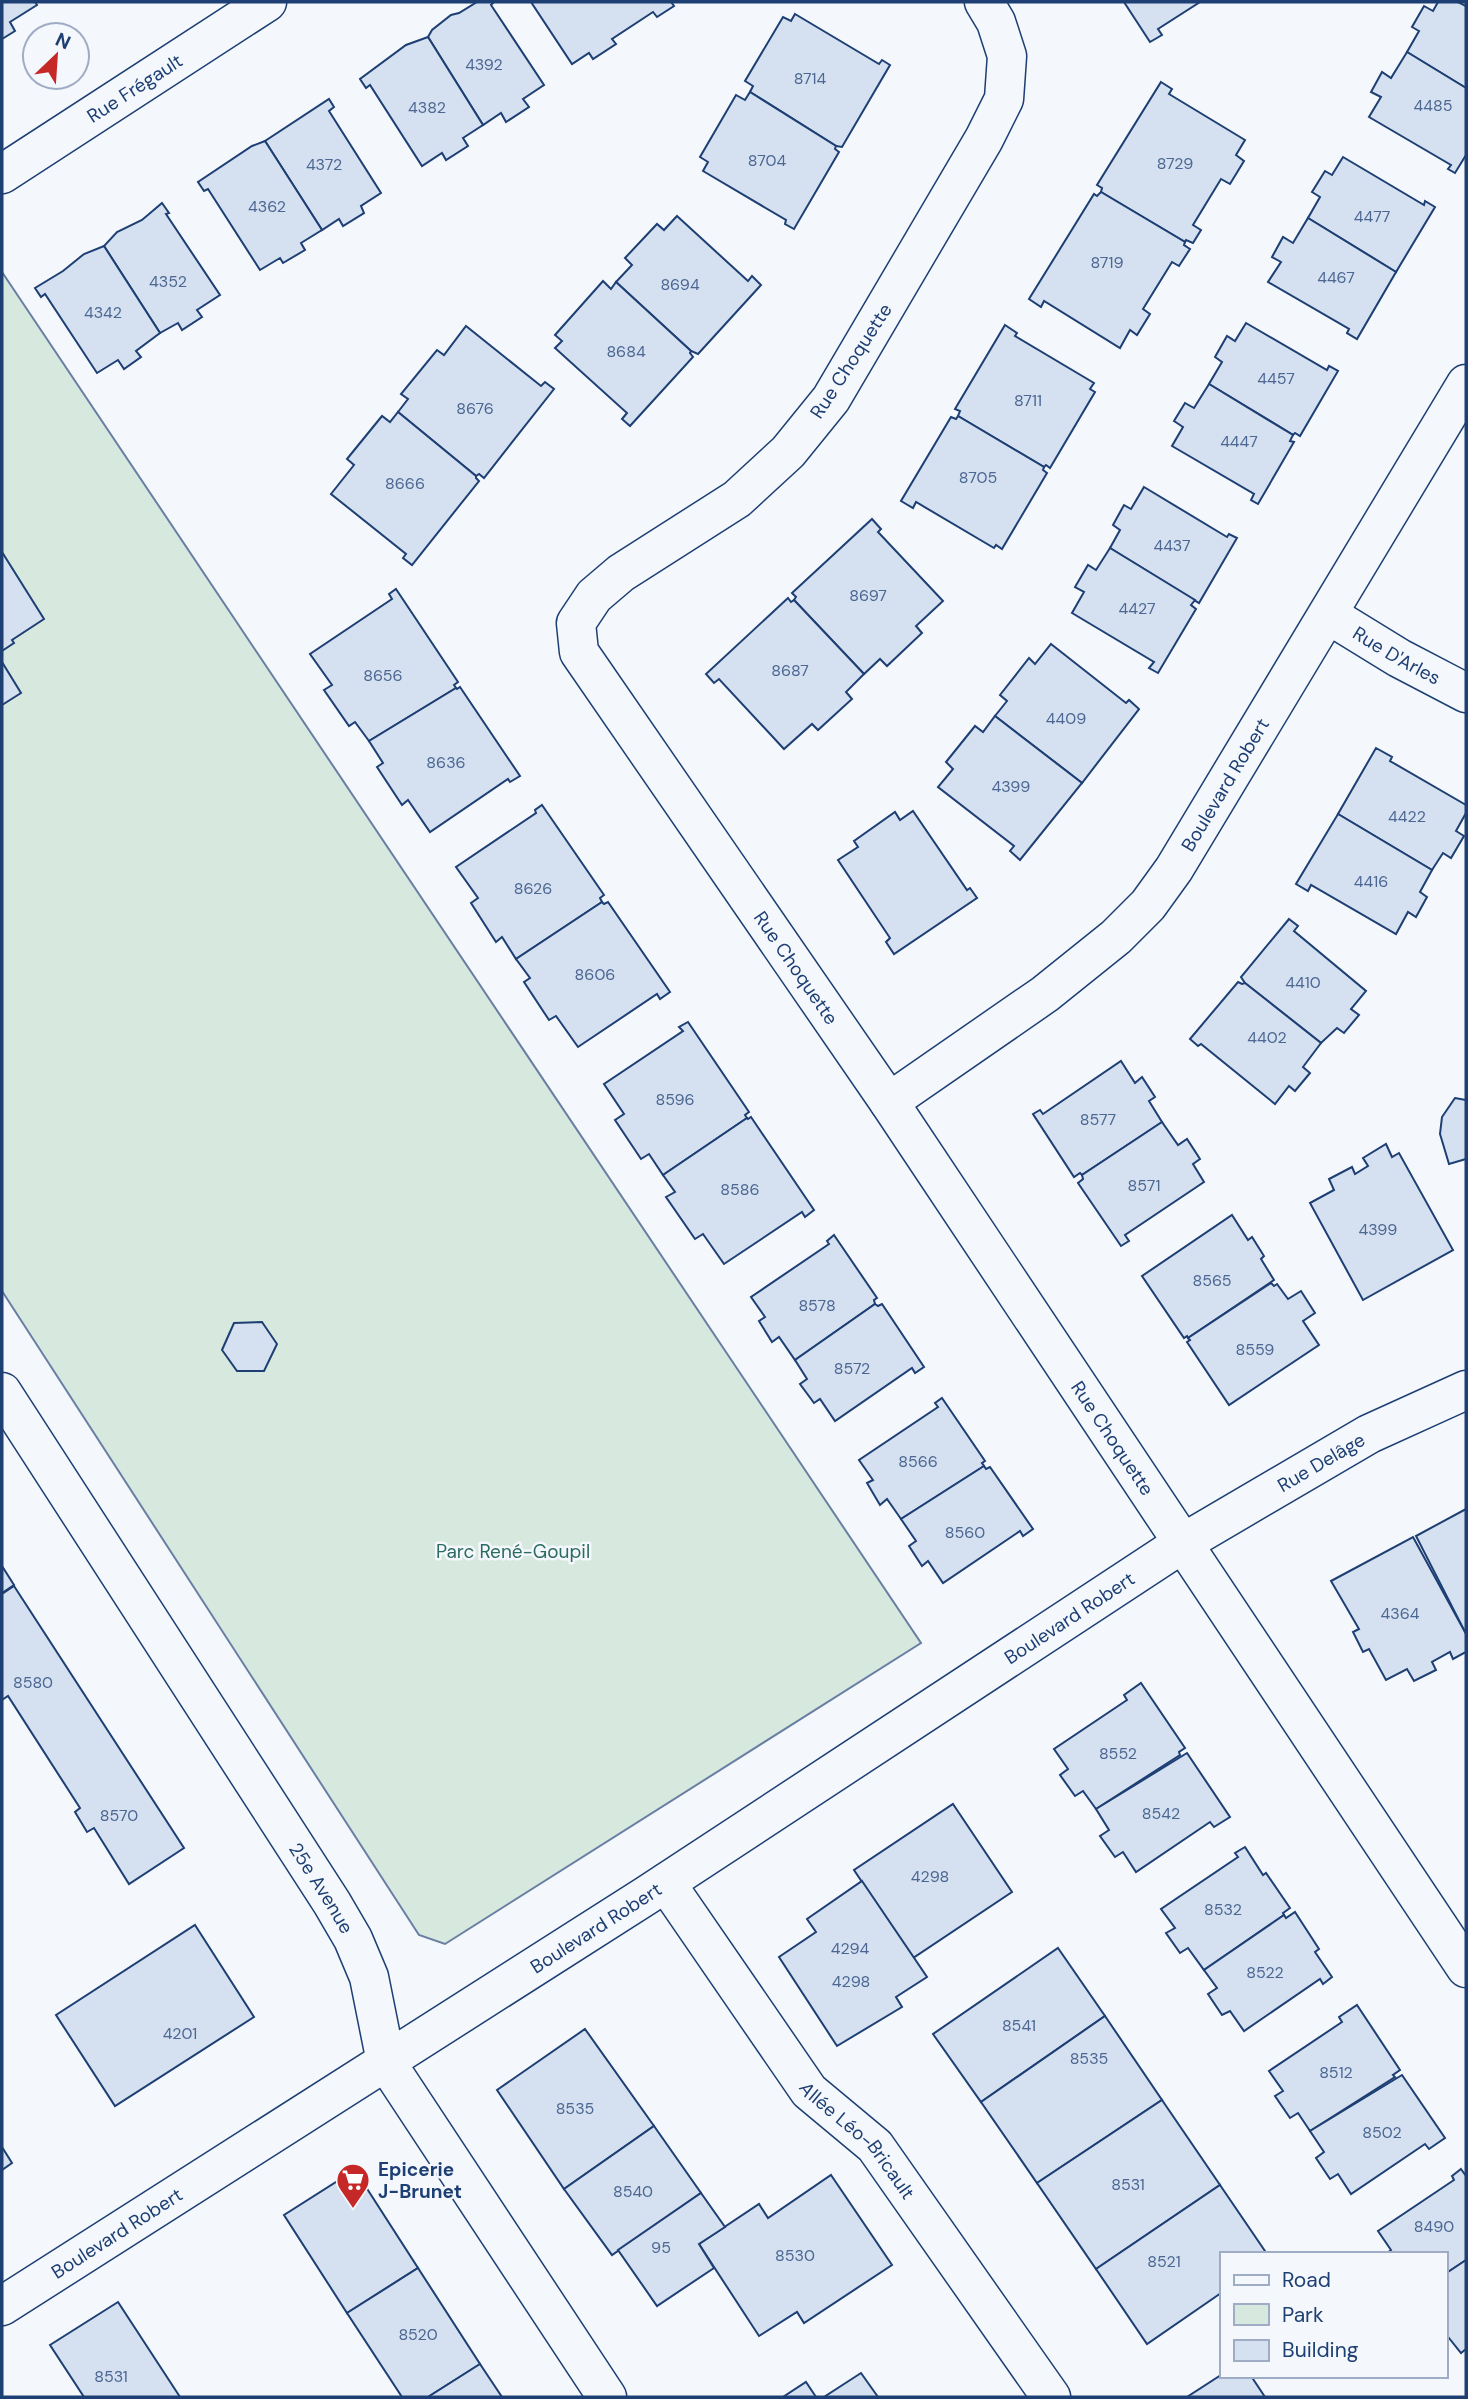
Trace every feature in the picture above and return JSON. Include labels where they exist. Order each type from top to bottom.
[{"type":"street","name":"Rue Frégault","points":[[2,174],[267,2]]},
{"type":"street","name":"Rue Choquette","points":[[984,2],[996,22],[1007,56],[1004,99],[977,151],[831,399],[788,452],[737,499],[621,573],[594,596],[576,623],[579,652],[889,1102],[1466,1968]]},
{"type":"street","name":"Boulevard Robert","points":[[889,1102],[1045,994],[1116,937],[1148,905],[1174,869],[1466,384]]},
{"type":"street","name":"Rue D'Arles","points":[[1329,615],[1399,658],[1466,693]]},
{"type":"street","name":"Rue Delâge","points":[[1183,1543],[1369,1434],[1466,1390]]},
{"type":"street","name":"25e Avenue","points":[[2,1392],[219,1726],[353,1939],[369,1977],[386,2062],[607,2397]]},
{"type":"street","name":"Boulevard Robert","points":[[2,2306],[666,1883],[1183,1543]]},
{"type":"street","name":"Allée Léo-Bricault","points":[[666,1883],[809,2091],[875,2146],[1051,2397]]},
{"type":"green space","name":"Parc René-Goupil","points":[[2,272],[921,1643],[445,1944],[419,1935],[2,1291]]},
{"type":"building","points":[[2,2],[35,2],[37,5],[10,22],[15,31],[2,39]]},
{"type":"building","points":[[477,2],[494,2],[491,5],[544,85],[523,99],[529,107],[506,122],[501,113],[483,125],[428,37],[432,30],[451,15]]},
{"type":"building","points":[[531,2],[671,2],[674,6],[657,17],[653,12],[612,39],[616,44],[593,59],[589,53],[572,64]]},
{"type":"building","points":[[1124,2],[1200,2],[1158,29],[1162,35],[1150,42]]},
{"type":"building","points":[[1438,2],[1458,2],[1466,6],[1466,88],[1407,52],[1419,31],[1412,27],[1424,6],[1433,11]]},
{"type":"building","points":[[795,14],[879,64],[882,60],[890,65],[842,147],[836,146],[750,92],[753,86],[745,81],[783,17],[791,21]]},
{"type":"building","points":[[428,37],[483,125],[463,138],[468,146],[446,160],[442,153],[422,166],[370,85],[366,88],[360,79],[406,45]]},
{"type":"building","points":[[1407,52],[1466,88],[1466,155],[1455,173],[1448,169],[1451,165],[1369,117],[1381,97],[1371,92],[1382,72],[1391,78]]},
{"type":"building","points":[[1161,82],[1172,89],[1169,94],[1245,140],[1236,155],[1244,161],[1230,184],[1221,179],[1193,225],[1201,230],[1193,243],[1186,240],[1185,242],[1101,192],[1102,188],[1097,185]]},
{"type":"building","points":[[750,92],[836,146],[835,149],[839,152],[794,229],[785,224],[786,220],[703,171],[708,162],[700,157],[736,95],[745,100]]},
{"type":"building","points":[[329,99],[334,107],[329,111],[381,193],[361,206],[364,213],[343,226],[339,219],[322,230],[265,141]]},
{"type":"building","points":[[265,141],[322,230],[301,243],[305,250],[283,263],[280,258],[260,270],[208,189],[204,191],[198,182],[252,146]]},
{"type":"building","points":[[1343,157],[1424,205],[1425,201],[1435,207],[1396,272],[1308,218],[1320,197],[1312,192],[1325,171],[1332,175]]},
{"type":"building","points":[[1101,192],[1185,242],[1184,245],[1190,249],[1179,266],[1172,262],[1143,309],[1150,314],[1137,335],[1130,330],[1120,348],[1044,301],[1041,307],[1029,299],[1094,194],[1097,196]]},
{"type":"building","points":[[162,203],[169,213],[166,214],[220,295],[197,310],[202,317],[182,330],[178,323],[160,333],[104,246],[117,232],[142,220]]},
{"type":"building","points":[[677,216],[748,281],[752,276],[761,285],[698,354],[691,351],[616,282],[632,265],[625,258],[657,224],[664,230]]},
{"type":"building","points":[[1308,218],[1396,272],[1357,339],[1347,333],[1349,329],[1268,282],[1281,262],[1272,257],[1283,237],[1293,243]]},
{"type":"building","points":[[104,246],[160,333],[136,351],[141,357],[124,369],[118,360],[97,373],[45,294],[41,297],[35,288],[84,254]]},
{"type":"building","points":[[603,281],[611,289],[616,282],[691,351],[693,357],[630,426],[622,419],[627,413],[555,348],[562,341],[555,335]]},
{"type":"building","points":[[1246,323],[1327,370],[1329,366],[1338,371],[1300,436],[1295,433],[1293,435],[1209,384],[1222,362],[1215,357],[1227,336],[1235,341]]},
{"type":"building","points":[[1005,325],[1017,333],[1015,336],[1094,383],[1090,389],[1095,392],[1050,468],[958,416],[960,411],[955,409]]},
{"type":"building","points":[[466,326],[541,386],[545,382],[554,389],[484,478],[479,474],[476,476],[398,412],[408,399],[401,394],[437,350],[444,355]]},
{"type":"building","points":[[1209,384],[1293,435],[1290,441],[1294,442],[1258,504],[1251,500],[1254,494],[1172,446],[1183,427],[1174,421],[1185,403],[1194,408]]},
{"type":"building","points":[[398,412],[479,481],[412,565],[403,558],[406,554],[331,494],[354,465],[347,459],[382,416],[390,422]]},
{"type":"building","points":[[958,416],[1044,467],[1043,470],[1047,473],[1002,549],[996,545],[994,548],[916,502],[913,508],[901,501],[951,417],[956,419]]},
{"type":"building","points":[[1144,487],[1227,537],[1229,534],[1237,538],[1199,603],[1110,548],[1120,530],[1113,525],[1124,505],[1131,509]]},
{"type":"building","points":[[872,519],[881,529],[878,532],[943,601],[916,626],[922,633],[887,666],[880,659],[864,674],[794,600],[796,597],[792,593]]},
{"type":"building","points":[[1110,548],[1195,600],[1191,605],[1196,609],[1158,673],[1149,668],[1154,662],[1072,613],[1084,592],[1075,587],[1088,565],[1096,570]]},
{"type":"building","points":[[2,552],[44,619],[12,640],[14,643],[2,651]]},
{"type":"building","points":[[396,589],[458,682],[454,685],[456,688],[369,741],[355,722],[349,726],[324,690],[332,685],[310,654],[392,599],[389,594]]},
{"type":"building","points":[[788,598],[791,602],[794,600],[864,674],[846,692],[852,699],[818,730],[812,724],[784,749],[719,679],[714,683],[706,674]]},
{"type":"building","points":[[1051,644],[1126,703],[1129,700],[1139,709],[1082,783],[995,716],[1007,701],[1000,695],[1029,658],[1035,664]]},
{"type":"building","points":[[2,662],[21,693],[2,705]]},
{"type":"building","points":[[460,687],[520,776],[510,782],[508,779],[430,832],[408,800],[402,805],[377,767],[383,763],[369,741]]},
{"type":"building","points":[[995,716],[1082,783],[1020,860],[1010,851],[1014,846],[938,787],[953,769],[946,762],[975,726],[983,732]]},
{"type":"building","points":[[1376,748],[1392,757],[1390,761],[1466,805],[1466,813],[1456,831],[1464,836],[1451,858],[1443,853],[1432,870],[1338,814]]},
{"type":"building","points":[[542,805],[604,895],[600,898],[602,902],[516,959],[502,937],[496,942],[471,903],[478,898],[456,867],[536,813],[535,810]]},
{"type":"building","points":[[913,811],[967,890],[970,888],[977,898],[894,954],[886,942],[890,938],[838,860],[858,847],[854,841],[895,812],[900,820]]},
{"type":"building","points":[[1338,814],[1432,870],[1420,892],[1427,897],[1416,917],[1408,912],[1396,934],[1311,885],[1308,891],[1296,884]]},
{"type":"building","points":[[602,902],[608,902],[670,992],[660,999],[657,994],[578,1047],[556,1016],[549,1020],[524,982],[530,978],[516,959]]},
{"type":"building","points":[[1289,919],[1298,926],[1294,931],[1366,991],[1351,1009],[1359,1015],[1344,1033],[1337,1028],[1321,1043],[1241,977]]},
{"type":"building","points":[[1238,982],[1245,983],[1321,1043],[1303,1067],[1310,1073],[1295,1091],[1289,1086],[1275,1104],[1201,1044],[1198,1046],[1190,1039]]},
{"type":"building","points":[[688,1022],[749,1112],[745,1115],[747,1118],[663,1175],[649,1154],[641,1159],[615,1120],[624,1114],[604,1084],[683,1031],[679,1027]]},
{"type":"building","points":[[1121,1061],[1135,1083],[1142,1077],[1155,1097],[1149,1101],[1162,1122],[1082,1175],[1080,1173],[1074,1177],[1033,1114],[1040,1110],[1043,1114]]},
{"type":"building","points":[[1455,1098],[1466,1100],[1466,1159],[1449,1164],[1440,1134],[1442,1117]]},
{"type":"building","points":[[751,1117],[814,1210],[805,1217],[802,1212],[724,1264],[703,1234],[695,1239],[666,1197],[675,1192],[663,1175]]},
{"type":"building","points":[[1162,1122],[1178,1145],[1187,1139],[1200,1159],[1193,1164],[1204,1182],[1125,1235],[1129,1241],[1121,1246],[1078,1183],[1083,1179],[1082,1175]]},
{"type":"building","points":[[1386,1144],[1392,1157],[1399,1153],[1453,1250],[1363,1300],[1310,1203],[1334,1190],[1329,1179],[1352,1167],[1355,1174],[1368,1166],[1363,1158]]},
{"type":"building","points":[[1232,1215],[1248,1240],[1252,1237],[1274,1280],[1188,1338],[1184,1338],[1142,1276]]},
{"type":"building","points":[[834,1235],[877,1298],[874,1300],[875,1304],[795,1360],[779,1337],[772,1342],[759,1321],[765,1317],[751,1297],[829,1244],[827,1241]]},
{"type":"building","points":[[1271,1283],[1274,1286],[1277,1284],[1288,1299],[1301,1291],[1315,1313],[1303,1321],[1319,1345],[1229,1405],[1187,1342],[1190,1340],[1188,1338]]},
{"type":"building","points":[[875,1304],[882,1304],[924,1367],[915,1373],[912,1368],[835,1421],[820,1399],[814,1403],[800,1384],[807,1379],[795,1360]]},
{"type":"building","points":[[262,1322],[277,1344],[264,1371],[237,1371],[222,1350],[234,1323]]},
{"type":"building","points":[[942,1398],[985,1461],[982,1463],[984,1466],[901,1519],[887,1499],[880,1505],[867,1483],[873,1480],[859,1460],[938,1407],[935,1403]]},
{"type":"building","points":[[984,1466],[986,1469],[990,1467],[1033,1529],[1023,1536],[1020,1531],[943,1583],[928,1561],[922,1566],[909,1546],[916,1541],[901,1519]]},
{"type":"building","points":[[1466,1509],[1466,1634],[1416,1536]]},
{"type":"building","points":[[1413,1537],[1466,1634],[1466,1652],[1453,1659],[1450,1652],[1432,1662],[1436,1670],[1414,1681],[1407,1669],[1386,1680],[1369,1649],[1363,1652],[1353,1632],[1359,1629],[1331,1581]]},
{"type":"building","points":[[2,1566],[14,1585],[2,1593]]},
{"type":"building","points":[[14,1586],[184,1848],[129,1884],[94,1828],[87,1832],[75,1812],[80,1808],[8,1696],[2,1700],[2,1594]]},
{"type":"building","points":[[1141,1683],[1185,1748],[1179,1752],[1180,1755],[1096,1809],[1083,1791],[1075,1796],[1060,1775],[1068,1769],[1054,1749],[1127,1700],[1124,1695]]},
{"type":"building","points":[[1187,1753],[1230,1817],[1214,1827],[1210,1822],[1136,1872],[1123,1852],[1115,1857],[1100,1836],[1109,1830],[1096,1809]]},
{"type":"building","points":[[953,1804],[1012,1892],[913,1958],[854,1870]]},
{"type":"building","points":[[1245,1847],[1263,1875],[1266,1873],[1290,1908],[1284,1915],[1204,1970],[1188,1948],[1180,1953],[1166,1933],[1175,1928],[1161,1909],[1238,1857],[1235,1853]]},
{"type":"building","points":[[862,1881],[927,1977],[896,1997],[902,2007],[837,2046],[779,1957],[816,1932],[807,1919]]},
{"type":"building","points":[[1295,1912],[1319,1949],[1315,1952],[1332,1977],[1323,1984],[1320,1979],[1244,2031],[1230,2011],[1222,2015],[1208,1994],[1217,1988],[1204,1970],[1284,1915],[1286,1918]]},
{"type":"building","points":[[195,1925],[254,2017],[115,2106],[56,2015]]},
{"type":"building","points":[[1058,1948],[1105,2016],[981,2102],[933,2034]]},
{"type":"building","points":[[1357,2005],[1400,2070],[1393,2075],[1395,2077],[1310,2131],[1298,2113],[1290,2118],[1275,2096],[1283,2091],[1269,2071],[1342,2022],[1339,2017]]},
{"type":"building","points":[[1105,2016],[1162,2100],[1037,2183],[981,2102]]},
{"type":"building","points":[[585,2029],[654,2126],[564,2189],[497,2090]]},
{"type":"building","points":[[1402,2075],[1445,2138],[1429,2149],[1425,2144],[1351,2194],[1338,2174],[1330,2179],[1316,2158],[1324,2152],[1310,2131]]},
{"type":"building","points":[[1162,2100],[1220,2185],[1096,2269],[1037,2183]]},
{"type":"building","points":[[654,2126],[701,2193],[612,2255],[564,2189]]},
{"type":"building","points":[[2,2147],[12,2163],[2,2170]]},
{"type":"building","points":[[1461,2169],[1466,2176],[1466,2260],[1447,2273],[1447,2252],[1388,2252],[1391,2250],[1378,2231],[1454,2180],[1452,2176]]},
{"type":"building","points":[[355,2170],[418,2268],[347,2313],[284,2215]]},
{"type":"building","points":[[831,2175],[892,2265],[804,2323],[797,2312],[759,2336],[699,2244],[759,2204],[768,2218]]},
{"type":"building","points":[[1220,2185],[1266,2252],[1220,2252],[1220,2294],[1147,2344],[1096,2269]]},
{"type":"building","points":[[701,2193],[725,2227],[699,2244],[714,2268],[657,2306],[618,2250]]},
{"type":"building","points":[[1466,2260],[1466,2349],[1461,2353],[1447,2336],[1447,2273]]},
{"type":"building","points":[[418,2268],[480,2364],[428,2397],[402,2397],[347,2313]]},
{"type":"building","points":[[118,2302],[180,2397],[84,2397],[50,2345]]},
{"type":"building","points":[[480,2364],[502,2397],[428,2397]]},
{"type":"building","points":[[861,2373],[878,2397],[824,2397]]},
{"type":"building","points":[[1220,2376],[1220,2378],[1252,2378],[1265,2397],[1187,2397]]},
{"type":"building","points":[[806,2382],[816,2397],[783,2397]]},
{"type":"place","name":"Epicerie J-Brunet","points":[[353,2210]]}]
